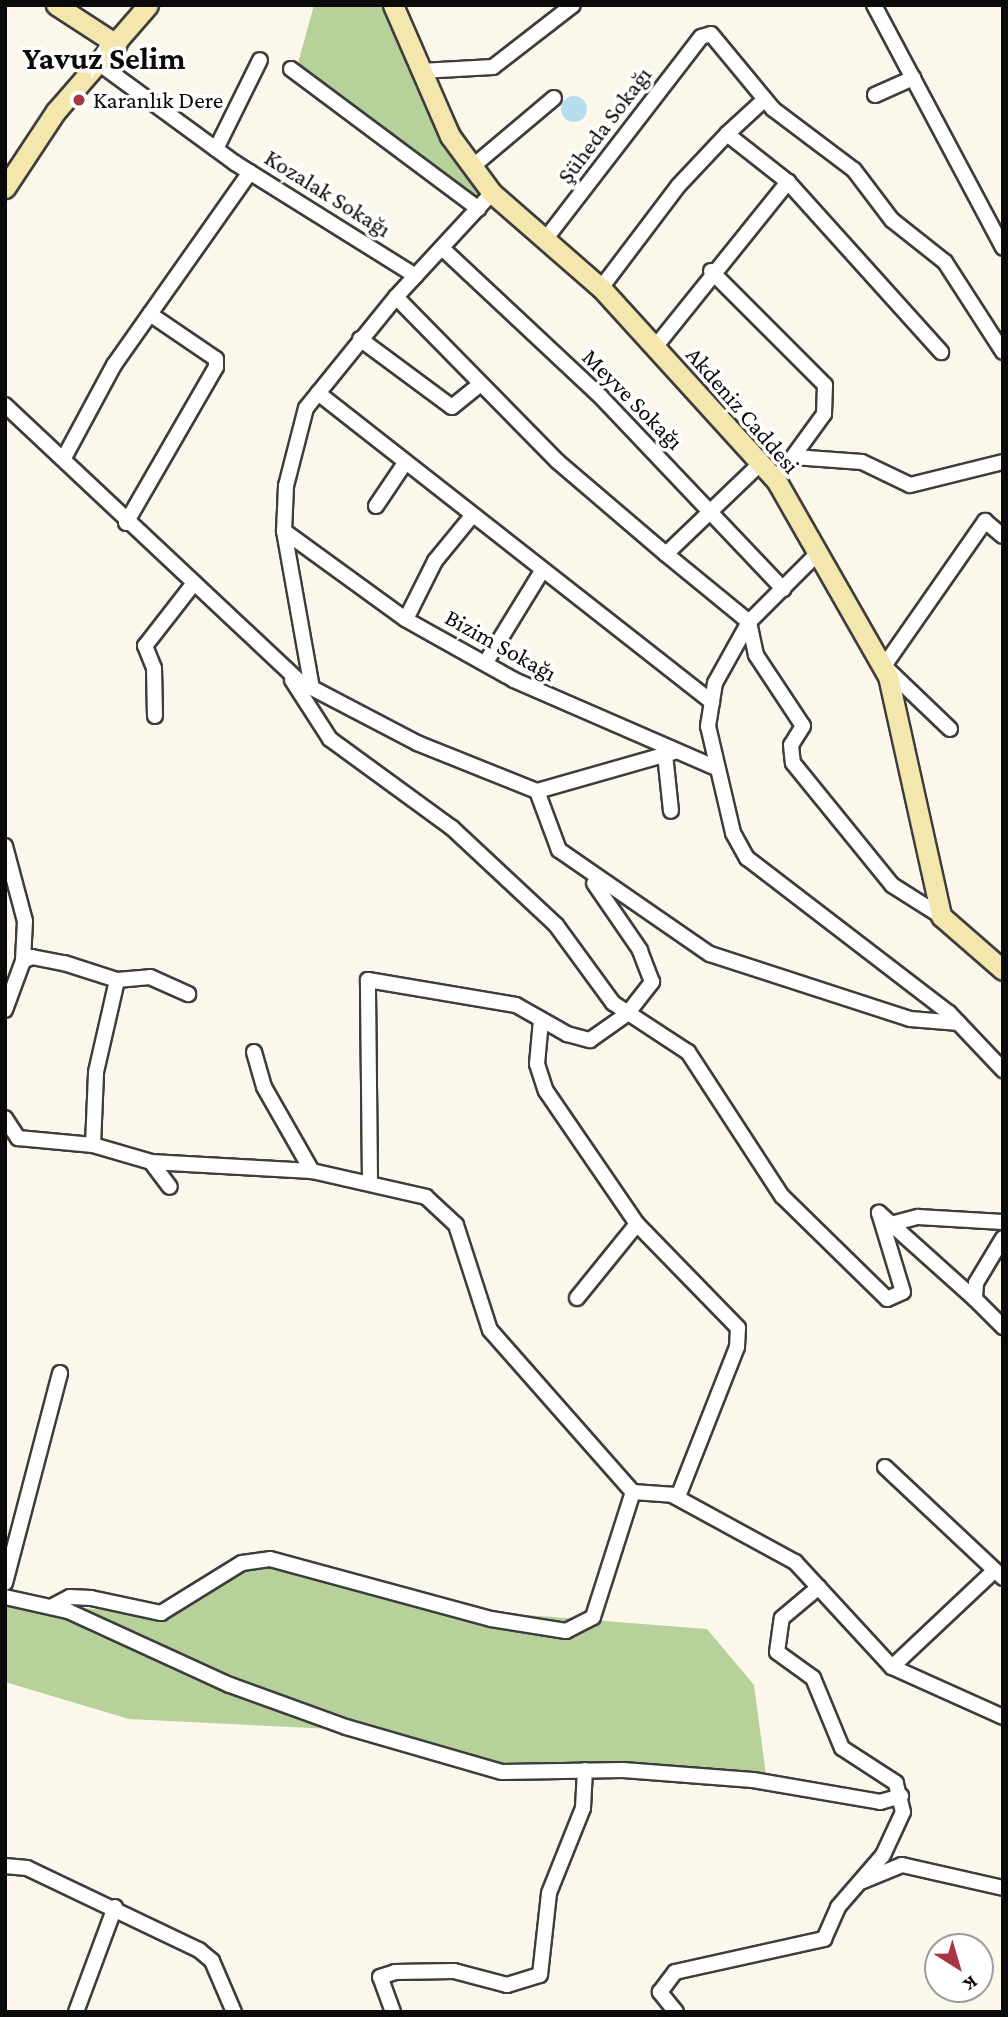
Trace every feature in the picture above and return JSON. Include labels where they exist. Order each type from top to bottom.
[{"type":"street","points":[[56,5],[116,44]]},
{"type":"street","points":[[5,188],[97,62],[116,44],[148,5]]},
{"type":"street","name":"Akdeniz Caddesi","points":[[393,5],[450,136],[492,193],[601,288],[776,480],[884,666],[901,715],[941,916]]},
{"type":"street","points":[[421,71],[493,67],[573,5]]},
{"type":"street","points":[[874,5],[1003,248]]},
{"type":"street","name":"Şüheda Sokağı","points":[[544,240],[701,37],[715,36],[764,100]]},
{"type":"street","points":[[216,149],[260,60]]},
{"type":"street","name":"Kozalak Sokağı","points":[[97,62],[250,172],[416,276]]},
{"type":"street","points":[[291,69],[479,209]]},
{"type":"street","points":[[875,95],[913,78]]},
{"type":"street","points":[[472,167],[554,97]]},
{"type":"street","points":[[601,288],[679,184],[764,100],[854,170],[892,220],[945,262],[1003,352]]},
{"type":"street","points":[[727,134],[788,182],[941,352]]},
{"type":"street","points":[[65,456],[150,314],[250,172]]},
{"type":"street","points":[[656,346],[712,271],[788,182]]},
{"type":"street","points":[[312,688],[284,531],[298,432],[318,393],[360,339],[492,193]]},
{"type":"street","name":"Meyve Sokağı","points":[[443,249],[709,510],[783,589]]},
{"type":"street","points":[[712,271],[825,385],[824,414],[776,480]]},
{"type":"street","points":[[396,297],[479,385],[666,554],[749,622],[756,654],[803,726],[791,745],[793,763],[892,885],[941,916],[1003,970]]},
{"type":"street","points":[[126,523],[216,367],[216,359],[150,314]]},
{"type":"street","points":[[360,339],[452,407],[479,385]]},
{"type":"street","points":[[318,393],[712,702]]},
{"type":"street","points":[[5,405],[65,456],[126,523],[194,583],[292,680],[330,739],[452,828],[541,909],[627,1014],[688,1052],[782,1196],[887,1299],[903,1292],[879,1213],[1003,1327]]},
{"type":"street","points":[[794,457],[862,462],[910,485],[1003,461]]},
{"type":"street","points":[[376,506],[405,463]]},
{"type":"street","points":[[666,554],[761,463]]},
{"type":"street","points":[[406,620],[435,561],[472,516]]},
{"type":"street","points":[[950,729],[884,666],[985,521],[1003,536]]},
{"type":"street","name":"Bizim Sokağı","points":[[284,531],[406,620],[544,696],[669,753],[714,767]]},
{"type":"street","points":[[818,553],[749,622],[715,683],[712,702],[714,767],[747,858],[959,1023],[1003,1070]]},
{"type":"street","points":[[486,662],[542,571]]},
{"type":"street","points":[[155,716],[154,668],[145,646],[194,583]]},
{"type":"street","points":[[292,680],[417,743],[537,791],[669,753],[671,811]]},
{"type":"street","points":[[537,791],[559,850],[588,876],[710,954],[910,1019],[959,1023]]},
{"type":"street","points":[[5,846],[25,921],[23,961],[5,1010]]},
{"type":"street","points":[[370,1181],[369,980],[516,1004],[541,1020],[590,1040],[627,1014],[652,982],[640,950],[588,876]]},
{"type":"street","points":[[23,961],[32,957],[64,962],[117,980],[150,976],[188,994]]},
{"type":"street","points":[[93,1145],[96,1072],[117,980]]},
{"type":"street","points":[[541,1020],[541,1083],[637,1224],[734,1321],[739,1336],[678,1497]]},
{"type":"street","points":[[254,1052],[264,1087],[312,1171]]},
{"type":"street","points":[[5,1118],[18,1138],[93,1145],[151,1162],[312,1171],[370,1181],[426,1197],[448,1214],[462,1236],[490,1330],[633,1492],[678,1497],[795,1562],[892,1667],[1003,1717]]},
{"type":"street","points":[[151,1162],[170,1187]]},
{"type":"street","points":[[891,1224],[918,1217],[1003,1222]]},
{"type":"street","points":[[577,1298],[637,1224]]},
{"type":"street","points":[[975,1299],[976,1283],[1003,1238]]},
{"type":"street","points":[[5,1583],[60,1373]]},
{"type":"street","points":[[885,1467],[999,1574],[892,1667]]},
{"type":"street","points":[[51,1607],[70,1597],[91,1598],[161,1613],[242,1563],[270,1559],[502,1622],[566,1631],[593,1617],[633,1492]]},
{"type":"street","points":[[676,2012],[660,1992],[675,1972],[810,1947],[824,1939],[838,1907],[860,1882],[895,1832],[901,1796],[896,1783],[842,1748],[813,1678],[777,1652],[782,1618],[819,1587]]},
{"type":"street","points":[[5,1597],[51,1607],[130,1635],[230,1685],[405,1746],[502,1772],[585,1770],[753,1780],[880,1802],[901,1796]]},
{"type":"street","points":[[393,2012],[380,1977],[395,1972],[454,1971],[517,1986],[540,1975],[549,1893],[583,1808],[585,1770]]},
{"type":"street","points":[[860,1882],[902,1865],[1003,1888]]},
{"type":"street","points":[[5,1866],[27,1868],[115,1907],[212,1961],[234,2012]]},
{"type":"street","points":[[76,2012],[115,1907]]},
{"type":"green space","points":[[314,5],[398,5],[484,173],[477,205],[295,74]]},
{"type":"green space","points":[[261,1550],[487,1612],[707,1629],[754,1685],[766,1775],[526,1778],[332,1729],[129,1719],[5,1682],[5,1602],[146,1613]]},
{"type":"water","points":[[574,96],[583,100],[587,109],[583,118],[574,122],[565,118],[561,109],[565,100]]},
{"type":"place","name":"Karanlık Dere","points":[[79,100]]},
{"type":"district","name":"Yavuz Selim","points":[[104,58]]}]
